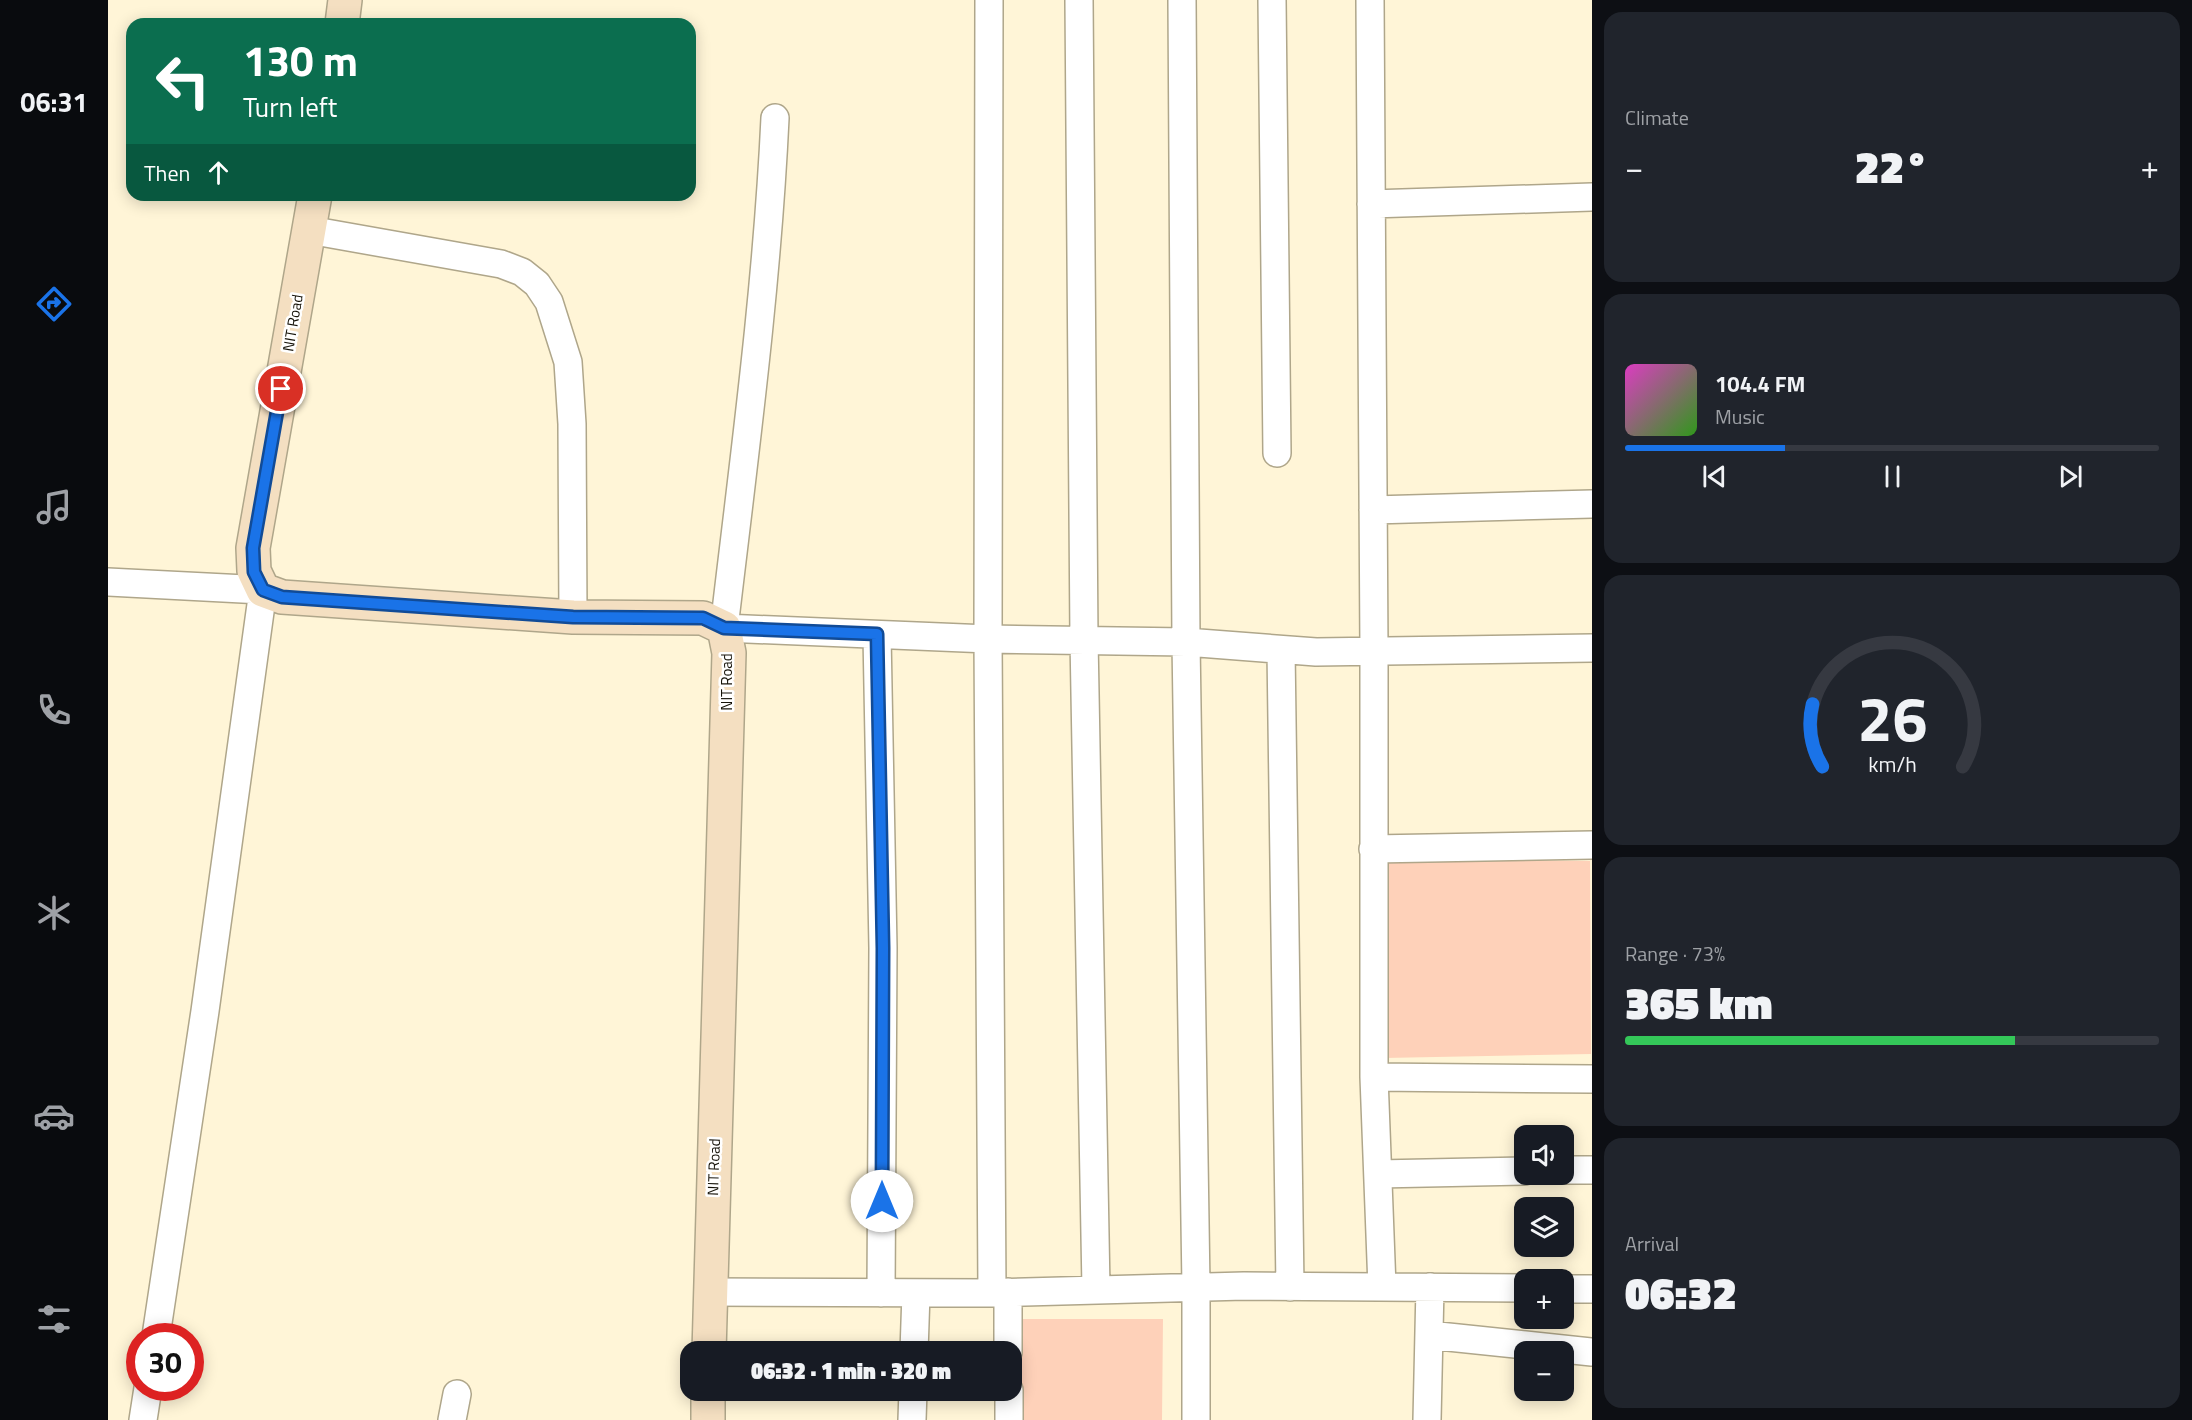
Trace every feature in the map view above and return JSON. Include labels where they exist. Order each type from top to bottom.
[{"type":"main road","points":[[343,18],[345,0]]},
{"type":"main road","name":"NIT Road","points":[[263,590],[254,572],[253,548],[314,201]]},
{"type":"main road","points":[[263,590],[282,597],[573,617],[703,618],[724,628]]},
{"type":"main road","name":"NIT Road","points":[[709,1341],[729,653],[724,628]]},
{"type":"main road","points":[[708,1401],[708,1420]]},
{"type":"street","points":[[988,0],[988,639],[1000,1292],[1007,1341]]},
{"type":"street","points":[[1079,0],[1083,639],[1096,1289]]},
{"type":"street","points":[[1182,0],[1186,642],[1196,1420]]},
{"type":"street","points":[[1272,0],[1277,453]]},
{"type":"street","points":[[1370,0],[1374,1077],[1383,1287]]},
{"type":"street","points":[[775,118],[771,206],[724,628],[988,639],[1186,642],[1281,650],[1592,648]]},
{"type":"street","points":[[1371,204],[1592,197]]},
{"type":"street","points":[[309,230],[501,264],[522,272],[537,284],[549,302],[568,362],[572,424],[573,617]]},
{"type":"street","points":[[1373,510],[1592,504]]},
{"type":"street","points":[[108,582],[263,590],[205,1011],[158,1323]]},
{"type":"street","points":[[877,634],[883,948],[881,1293]]},
{"type":"street","points":[[1281,650],[1290,1287]]},
{"type":"street","points":[[1372,849],[1592,845]]},
{"type":"street","points":[[1374,1077],[1592,1079]]},
{"type":"street","points":[[1574,1170],[1592,1170]]},
{"type":"street","points":[[1378,1174],[1514,1171]]},
{"type":"street","points":[[710,1292],[916,1293],[1196,1287],[1514,1288]]},
{"type":"street","points":[[1427,1420],[1431,1287]]},
{"type":"street","points":[[1574,1289],[1592,1289]]},
{"type":"street","points":[[914,1341],[916,1293]]},
{"type":"street","points":[[1429,1335],[1592,1352]]},
{"type":"street","points":[[143,1420],[146,1401]]},
{"type":"street","points":[[912,1420],[913,1401]]},
{"type":"street","points":[[1008,1401],[1009,1420]]},
{"type":"shaded area","points":[[1380,859],[1590,861],[1591,1054],[1384,1058]]},
{"type":"shaded area","points":[[1018,1319],[1163,1319],[1162,1420],[1018,1420],[1018,1401],[1022,1401],[1022,1341],[1018,1341]]},
{"type":"route","points":[[281,389],[253,548],[254,572],[263,590],[282,597],[573,617],[703,618],[724,628],[877,634],[883,948],[882,1201]]}]
